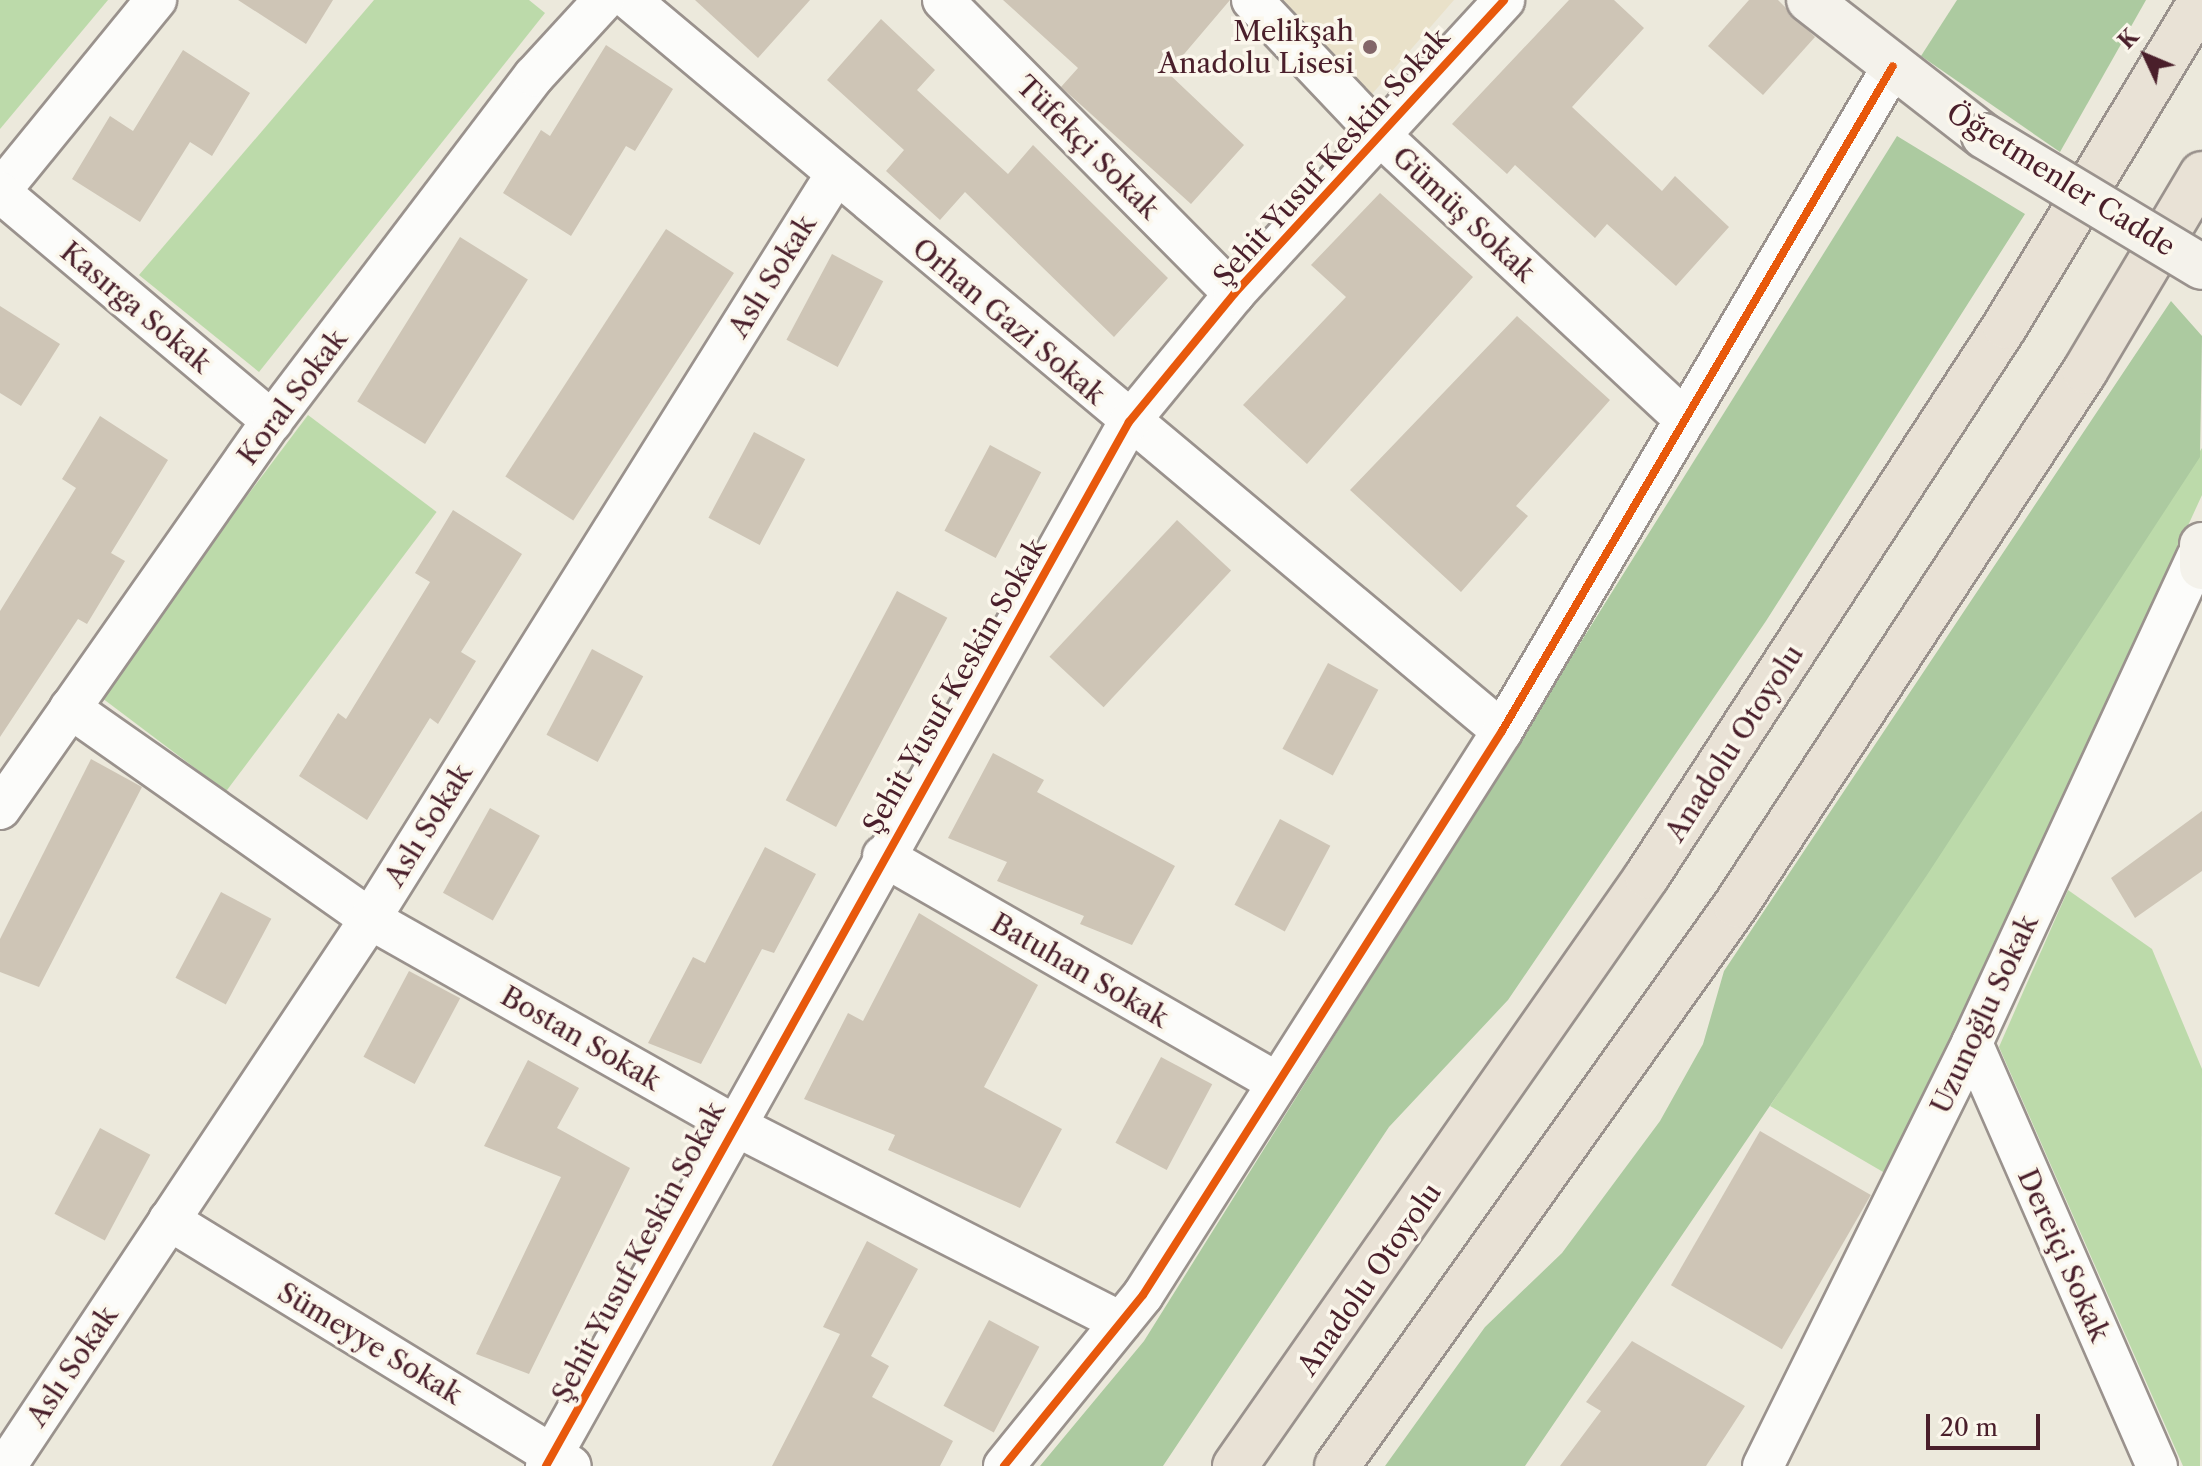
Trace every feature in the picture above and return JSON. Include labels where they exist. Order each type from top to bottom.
[{"type":"highway","name":"Anadolu Otoyolu","points":[[1235,1466],[1647,876],[2005,326],[2202,0]]},
{"type":"highway","points":[[1337,1466],[1736,905],[2085,371],[2202,174]]},
{"type":"street","points":[[0,191],[156,0]]},
{"type":"street","name":"Koral Sokak","points":[[0,809],[272,421],[534,76],[604,0]]},
{"type":"street","name":"Orhan Gazi Sokak","points":[[630,0],[1129,422],[1502,731]]},
{"type":"street","name":"Tüfekçi Sokak","points":[[943,0],[1234,294]]},
{"type":"street","name":"Gümüş Sokak","points":[[1252,0],[1382,137],[1684,419]]},
{"type":"street","name":"Şehit Yusuf Keskin Sokak","points":[[556,1462],[732,1124],[1129,422],[1234,294],[1382,137],[1504,0]]},
{"type":"street","name":"Öğretmenler Cadde","points":[[1809,0],[1984,136],[2202,267]]},
{"type":"street","points":[[1004,1466],[1120,1322],[1502,731],[1893,66]]},
{"type":"street","name":"Aslı Sokak","points":[[6,1466],[370,919],[836,174]]},
{"type":"street","name":"Kasırga Sokak","points":[[0,191],[272,421]]},
{"type":"street","name":"Uzunoğlu Sokak","points":[[1765,1465],[1972,1043],[2200,556]]},
{"type":"street","name":"Bostan Sokak","points":[[70,708],[370,919],[732,1124],[1120,1322]]},
{"type":"street","name":"Batuhan Sokak","points":[[883,856],[1277,1083]]},
{"type":"street","name":"Dereiçi Sokak","points":[[1972,1043],[2157,1466]]},
{"type":"street","name":"Sümeyye Sokak","points":[[169,1220],[556,1462]]},
{"type":"shaded area","name":"Melikşah Anadolu Lisesi","points":[[1283,0],[1454,0],[1372,94]]},
{"type":"green space","points":[[0,0],[108,0],[0,129]]},
{"type":"green space","points":[[374,0],[529,0],[545,13],[259,372],[139,275]]},
{"type":"green space","points":[[1957,0],[2146,0],[2060,152],[1921,56]]},
{"type":"green space","points":[[1897,136],[2025,214],[1766,621],[1508,1000],[1389,1127],[1163,1466],[1040,1466],[1144,1341]]},
{"type":"green space","points":[[2171,301],[2202,336],[2200,457],[1927,875],[1525,1466],[1385,1466],[1485,1327],[1562,1253],[1660,1121],[1703,1044],[1724,971]]},
{"type":"green space","points":[[308,415],[437,512],[226,791],[97,695]]},
{"type":"green space","points":[[2202,448],[2202,495],[1890,1176],[1770,1106]]},
{"type":"green space","points":[[2068,890],[2152,949],[2202,1069],[2200,1466],[2183,1466],[1999,1047]]},
{"type":"building","points":[[238,0],[333,0],[306,44]]},
{"type":"building","points":[[695,0],[810,0],[758,58]]},
{"type":"building","points":[[1003,0],[1230,0],[1168,73],[1244,145],[1191,204],[1061,87],[1078,68]]},
{"type":"building","points":[[1569,0],[1614,0],[1644,28],[1572,107],[1662,191],[1675,176],[1729,227],[1676,286],[1607,224],[1595,238],[1515,165],[1507,174],[1452,124]]},
{"type":"building","points":[[1749,0],[1778,0],[1815,37],[1763,95],[1708,46]]},
{"type":"building","points":[[881,19],[935,70],[917,90],[1008,174],[1033,145],[1168,278],[1114,337],[965,192],[940,220],[886,171],[904,150],[827,80]]},
{"type":"building","points":[[606,45],[673,89],[635,151],[626,146],[571,236],[503,193],[541,130],[550,136]]},
{"type":"building","points":[[183,50],[250,93],[212,156],[190,142],[140,222],[72,179],[110,116],[133,131]]},
{"type":"building","points":[[1380,193],[1473,277],[1307,464],[1243,405],[1346,297],[1311,265]]},
{"type":"building","points":[[666,229],[734,273],[573,521],[505,476]]},
{"type":"building","points":[[460,237],[528,279],[425,444],[357,402]]},
{"type":"building","points":[[832,254],[883,281],[838,367],[786,340]]},
{"type":"building","points":[[0,306],[60,344],[21,406],[0,393]]},
{"type":"building","points":[[1517,316],[1610,400],[1516,506],[1528,516],[1461,592],[1350,490]]},
{"type":"building","points":[[100,416],[168,460],[111,553],[125,561],[87,624],[78,619],[0,737],[0,611],[76,488],[62,479]]},
{"type":"building","points":[[754,432],[805,459],[760,545],[708,518]]},
{"type":"building","points":[[990,445],[1041,472],[996,558],[944,531]]},
{"type":"building","points":[[453,510],[522,554],[461,652],[476,661],[438,724],[430,718],[367,820],[299,776],[338,713],[346,719],[430,582],[415,573]]},
{"type":"building","points":[[1177,520],[1231,570],[1104,707],[1049,657]]},
{"type":"building","points":[[897,591],[947,618],[836,827],[786,800]]},
{"type":"building","points":[[592,649],[643,676],[598,762],[546,735]]},
{"type":"building","points":[[1328,663],[1378,690],[1333,775],[1282,749]]},
{"type":"building","points":[[993,753],[1044,780],[1037,792],[1175,866],[1132,945],[1080,924],[1084,916],[997,881],[1007,862],[948,838]]},
{"type":"building","points":[[91,759],[142,787],[39,987],[0,972],[0,939]]},
{"type":"building","points":[[490,808],[540,836],[493,920],[443,893]]},
{"type":"building","points":[[2202,811],[2202,871],[2135,918],[2111,878]]},
{"type":"building","points":[[1280,819],[1330,846],[1285,931],[1234,905]]},
{"type":"building","points":[[765,847],[816,874],[774,953],[762,949],[701,1064],[648,1043],[693,957],[705,963]]},
{"type":"building","points":[[221,892],[271,919],[226,1004],[175,978]]},
{"type":"building","points":[[919,913],[1038,985],[984,1087],[1062,1129],[1020,1208],[888,1150],[895,1135],[804,1099],[848,1013],[863,1021]]},
{"type":"building","points":[[409,971],[460,998],[415,1084],[363,1057]]},
{"type":"building","points":[[1161,1057],[1212,1084],[1167,1170],[1115,1143]]},
{"type":"building","points":[[528,1060],[579,1088],[557,1128],[630,1168],[529,1374],[476,1354],[561,1177],[484,1146]]},
{"type":"building","points":[[100,1128],[150,1155],[105,1240],[54,1214]]},
{"type":"building","points":[[1760,1131],[1871,1195],[1782,1349],[1671,1285]]},
{"type":"building","points":[[867,1241],[918,1269],[871,1356],[889,1366],[872,1397],[953,1441],[940,1466],[772,1466],[840,1334],[823,1327]]},
{"type":"building","points":[[989,1320],[1039,1347],[994,1432],[943,1406]]},
{"type":"building","points":[[1632,1341],[1745,1406],[1706,1466],[1560,1466],[1601,1411],[1586,1402]]},
{"type":"cycle path","points":[[546,1466],[1129,422],[1234,294],[1504,0]]},
{"type":"cycle path","points":[[1004,1466],[1143,1295],[1502,731],[1893,66]]},
{"type":"place","name":"Melikşah Anadolu Lisesi","points":[[1370,47]]}]
